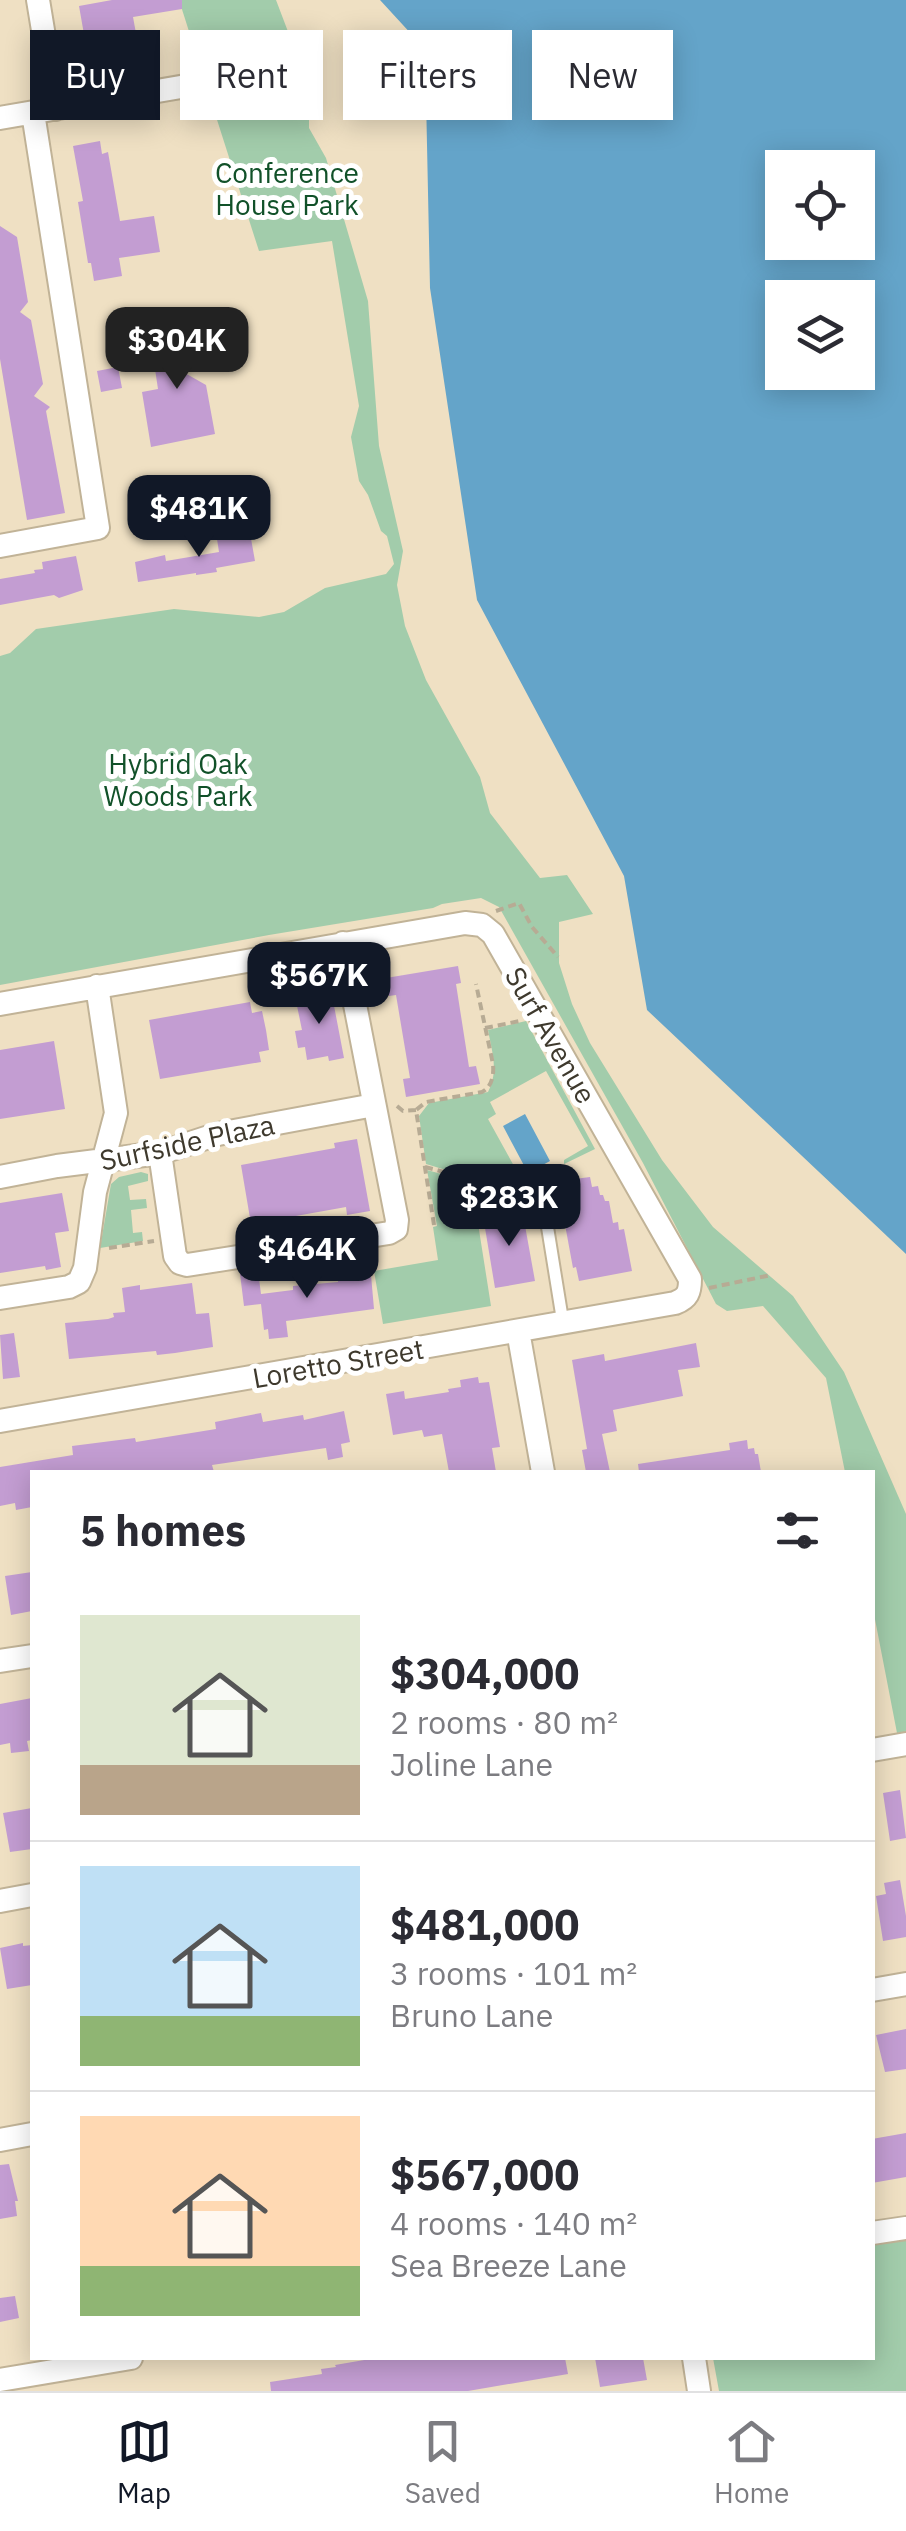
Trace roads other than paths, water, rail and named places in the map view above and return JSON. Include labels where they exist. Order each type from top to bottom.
[{"type":"street","points":[[38,0],[40,30]]},
{"type":"street","points":[[0,118],[30,113]]},
{"type":"street","points":[[0,546],[98,528],[46,120]]},
{"type":"street","name":"Surf Avenue","points":[[343,943],[465,923],[482,925],[493,934],[690,1279],[683,1297]]},
{"type":"street","points":[[0,1004],[343,943],[396,1229],[187,1265],[180,1263],[175,1256],[160,1153]]},
{"type":"street","points":[[0,1298],[69,1287],[79,1282],[84,1268],[94,1192],[116,1113],[97,986]]},
{"type":"street","name":"Surfside Plaza","points":[[0,1177],[160,1153],[218,1134],[374,1105]]},
{"type":"street","name":"Loretto Street","points":[[0,1421],[518,1332],[683,1297]]},
{"type":"street","points":[[518,1332],[542,1470]]},
{"type":"street","points":[[0,1662],[30,1656]]},
{"type":"street","points":[[875,1749],[906,1744]]},
{"type":"street","points":[[0,1901],[30,1895]]},
{"type":"street","points":[[875,1989],[906,1984]]},
{"type":"street","points":[[0,2140],[30,2134]]},
{"type":"street","points":[[875,2233],[906,2228]]},
{"type":"street","points":[[0,2380],[119,2360]]},
{"type":"street","points":[[694,2360],[699,2391]]},
{"type":"lane","points":[[547,1224],[564,1323]]},
{"type":"water","points":[[380,0],[906,0],[906,1254],[647,1010],[624,876],[477,600],[430,288],[426,120],[512,120],[512,30],[408,30]]},
{"type":"water","points":[[525,1114],[550,1161],[528,1173],[503,1126]]},
{"type":"park label","name":"Conference House Park","points":[[287,188]]},
{"type":"park label","name":"Hybrid Oak Woods Park","points":[[178,779]]}]
